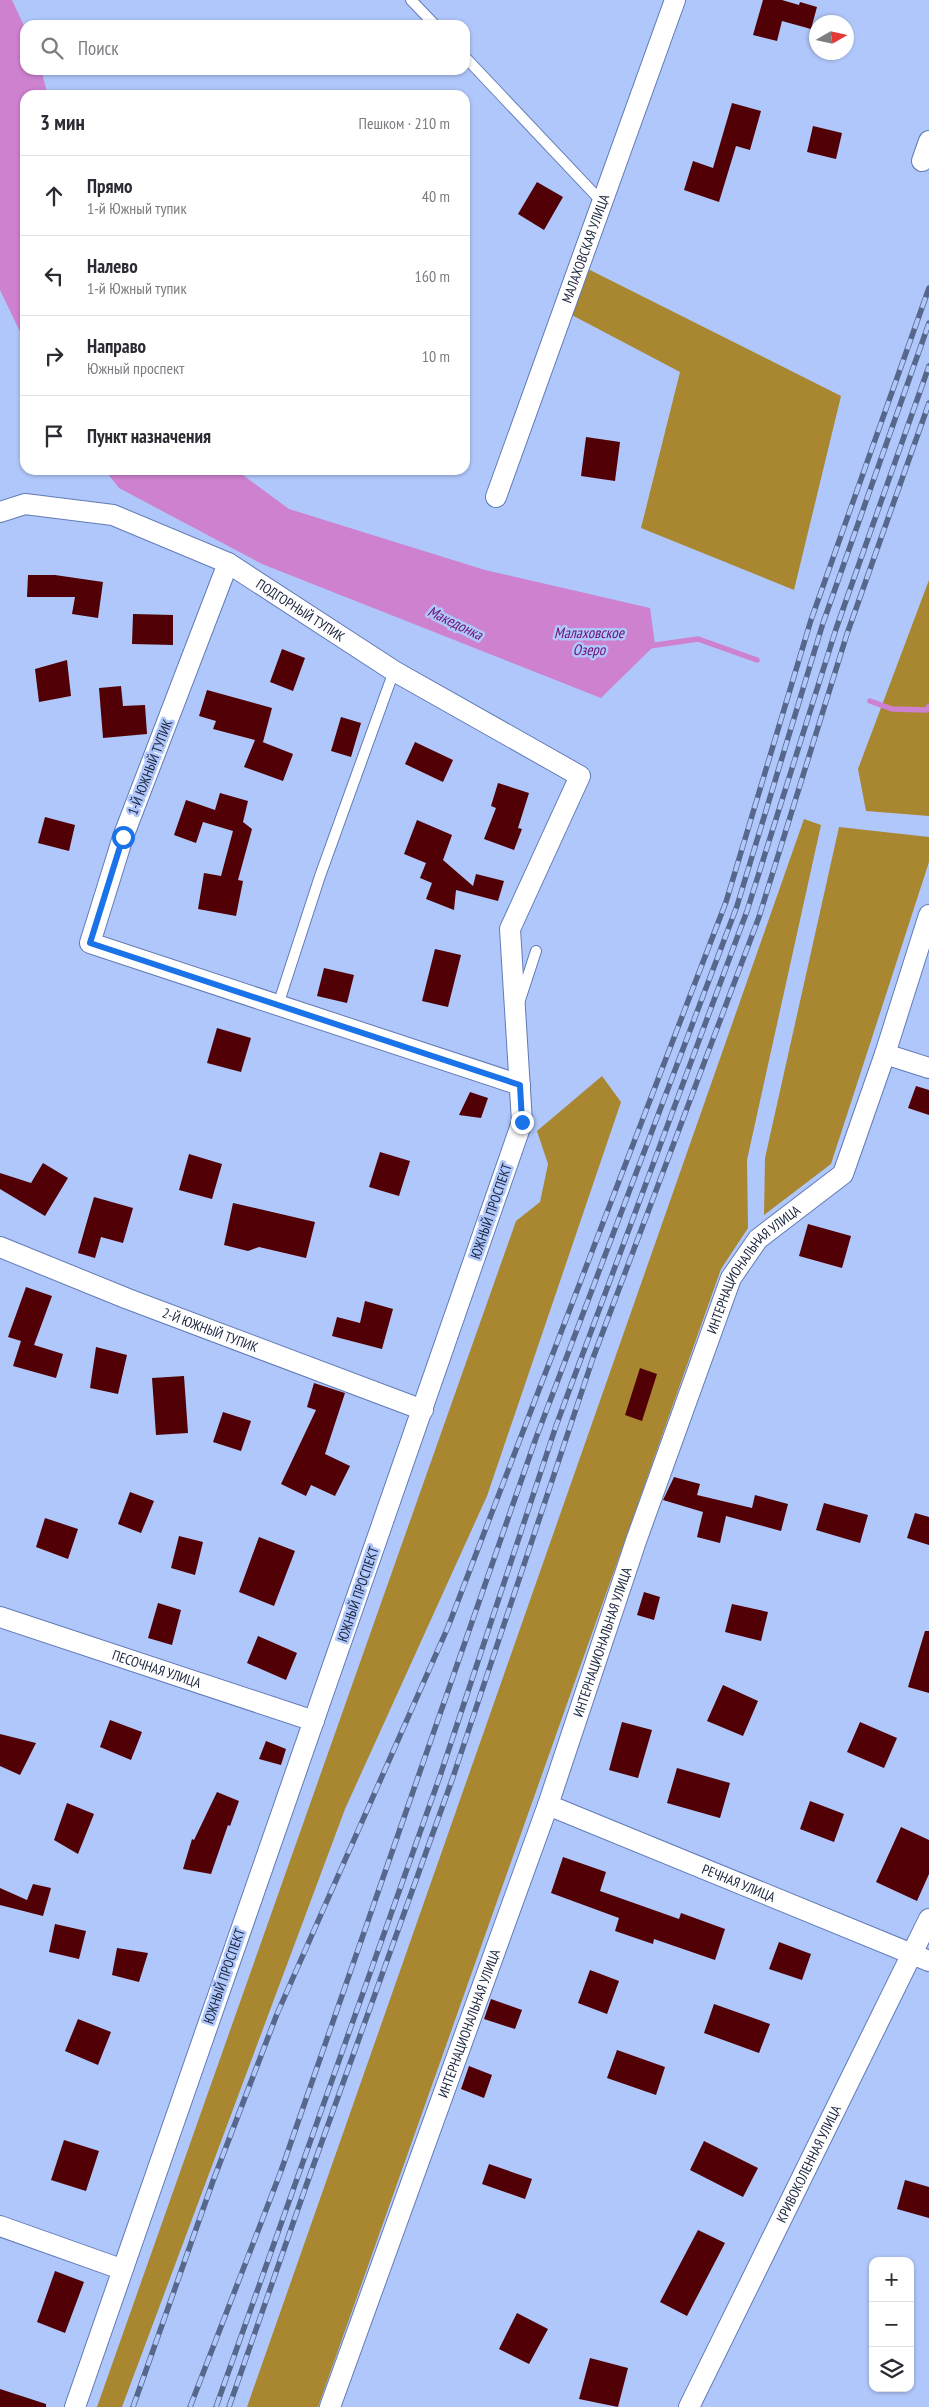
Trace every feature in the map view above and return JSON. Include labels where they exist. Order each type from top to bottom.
[{"type":"street","name":"МАЛАХОВСКАЯ УЛИЦА","points":[[496,497],[675,0]]},
{"type":"street","points":[[922,161],[929,141]]},
{"type":"street","name":"ПОДГОРНЫЙ ТУПИК","points":[[0,512],[24,504],[113,515],[228,563],[394,672],[580,776]]},
{"type":"street","name":"1-Й ЮЖНЫЙ ТУПИК","points":[[228,563],[123,837],[90,943],[520,1085]]},
{"type":"street","name":"ЮЖНЫЙ ПРОСПЕКТ","points":[[75,2407],[121,2269],[423,1410],[522,1122],[510,929],[580,776]]},
{"type":"street","name":"ИНТЕРНАЦИОНАЛЬНАЯ УЛИЦА","points":[[330,2407],[548,1805],[636,1541],[731,1278],[758,1239],[843,1174],[885,1054],[929,915]]},
{"type":"street","points":[[885,1054],[929,1068]]},
{"type":"street","name":"2-Й ЮЖНЫЙ ТУПИК","points":[[0,1247],[128,1300],[423,1410]]},
{"type":"street","name":"ПЕСОЧНАЯ УЛИЦА","points":[[0,1616],[314,1721]]},
{"type":"street","name":"РЕЧНАЯ УЛИЦА","points":[[548,1805],[920,1958]]},
{"type":"street","name":"КРИВОКОЛЕННАЯ УЛИЦА","points":[[689,2407],[920,1958],[929,1919]]},
{"type":"street","points":[[0,2226],[121,2269]]},
{"type":"lane","points":[[411,0],[429,20]]},
{"type":"lane","points":[[470,62],[602,202]]},
{"type":"lane","points":[[278,1005],[320,876],[394,672]]},
{"type":"lane","points":[[515,1014],[536,951]]},
{"type":"shaded area","points":[[586,268],[841,396],[794,590],[641,528],[680,372],[568,313]]},
{"type":"shaded area","points":[[929,580],[929,816],[866,811],[858,769]]},
{"type":"shaded area","points":[[804,819],[821,825],[747,1160],[748,1228],[721,1269],[318,2407],[247,2407]]},
{"type":"shaded area","points":[[839,827],[929,837],[929,862],[831,1164],[764,1215],[765,1158]]},
{"type":"shaded area","points":[[602,1076],[621,1102],[487,1496],[345,1809],[122,2407],[97,2407],[516,1221],[540,1202],[548,1164],[537,1131]]},
{"type":"water","points":[[0,0],[12,0],[21,20],[20,75],[42,75],[47,90],[20,90],[20,332],[0,290]]},
{"type":"water","name":"Малаховское Озеро","points":[[109,475],[243,475],[289,509],[485,570],[650,608],[655,645],[601,698],[262,564],[119,488]]},
{"type":"building","points":[[763,0],[782,0],[799,5],[800,2],[817,7],[815,15],[809,15],[809,28],[782,21],[777,41],[753,35]]},
{"type":"building","points":[[732,103],[761,111],[750,150],[736,146],[719,202],[684,190],[693,161],[713,168]]},
{"type":"building","points":[[813,126],[842,133],[836,159],[807,152]]},
{"type":"building","points":[[537,182],[563,197],[544,230],[518,214]]},
{"type":"building","points":[[586,437],[620,442],[615,481],[581,476]]},
{"type":"building","points":[[28,575],[55,575],[103,582],[98,618],[72,614],[75,597],[27,597]]},
{"type":"building","points":[[133,614],[173,615],[173,645],[132,644]]},
{"type":"building","points":[[282,649],[305,658],[293,691],[270,682]]},
{"type":"building","points":[[67,660],[71,696],[39,702],[35,669]]},
{"type":"building","points":[[121,686],[123,706],[145,705],[147,734],[103,738],[99,688]]},
{"type":"building","points":[[207,690],[272,708],[263,742],[260,741],[293,754],[283,781],[244,767],[255,740],[213,729],[216,721],[199,716]]},
{"type":"building","points":[[341,717],[361,723],[351,757],[331,751]]},
{"type":"building","points":[[415,742],[453,760],[443,782],[405,764]]},
{"type":"building","points":[[498,783],[529,793],[518,828],[522,829],[514,850],[484,839],[496,808],[491,806]]},
{"type":"building","points":[[220,793],[248,801],[243,822],[252,829],[238,880],[243,881],[236,916],[198,909],[204,873],[221,876],[233,831],[203,822],[196,843],[174,835],[186,800],[215,810]]},
{"type":"building","points":[[45,817],[75,825],[69,851],[38,843]]},
{"type":"building","points":[[417,820],[452,835],[443,860],[473,886],[476,874],[504,881],[498,901],[456,890],[454,910],[426,899],[432,883],[420,878],[426,863],[404,854]]},
{"type":"building","points":[[435,949],[461,955],[448,1007],[422,1001]]},
{"type":"building","points":[[324,968],[354,975],[347,1003],[317,996]]},
{"type":"building","points":[[217,1028],[251,1038],[241,1072],[207,1063]]},
{"type":"building","points":[[916,1086],[929,1090],[929,1115],[908,1108]]},
{"type":"building","points":[[470,1092],[488,1098],[481,1118],[459,1115]]},
{"type":"building","points":[[380,1152],[410,1161],[399,1196],[369,1187]]},
{"type":"building","points":[[189,1154],[222,1164],[212,1199],[179,1190]]},
{"type":"building","points":[[43,1163],[68,1178],[45,1216],[0,1189],[0,1173],[31,1183]]},
{"type":"building","points":[[94,1197],[133,1208],[123,1243],[101,1237],[95,1258],[78,1253]]},
{"type":"building","points":[[233,1203],[315,1222],[306,1258],[259,1247],[248,1251],[224,1245]]},
{"type":"building","points":[[808,1224],[851,1236],[842,1268],[799,1256]]},
{"type":"building","points":[[26,1287],[52,1296],[34,1345],[63,1354],[56,1378],[13,1366],[21,1341],[8,1337]]},
{"type":"building","points":[[365,1301],[393,1309],[382,1349],[332,1336],[337,1317],[360,1323]]},
{"type":"building","points":[[96,1347],[127,1355],[118,1394],[90,1388]]},
{"type":"building","points":[[640,1368],[657,1374],[642,1421],[625,1415]]},
{"type":"building","points":[[184,1376],[188,1433],[156,1435],[152,1378]]},
{"type":"building","points":[[314,1383],[345,1393],[325,1454],[350,1466],[335,1496],[311,1485],[306,1496],[281,1484],[316,1410],[307,1407]]},
{"type":"building","points":[[223,1412],[251,1421],[241,1451],[213,1442]]},
{"type":"building","points":[[674,1477],[700,1484],[697,1495],[752,1508],[755,1495],[788,1504],[781,1531],[726,1516],[720,1543],[697,1537],[703,1512],[663,1500]]},
{"type":"building","points":[[130,1492],[154,1501],[141,1533],[118,1524]]},
{"type":"building","points":[[824,1503],[868,1515],[860,1543],[816,1530]]},
{"type":"building","points":[[915,1513],[929,1517],[929,1545],[907,1538]]},
{"type":"building","points":[[45,1518],[78,1529],[68,1559],[36,1547]]},
{"type":"building","points":[[179,1536],[203,1542],[195,1575],[171,1568]]},
{"type":"building","points":[[259,1537],[295,1551],[274,1606],[239,1592]]},
{"type":"building","points":[[644,1592],[660,1597],[654,1620],[637,1615]]},
{"type":"building","points":[[158,1603],[181,1610],[172,1645],[148,1638]]},
{"type":"building","points":[[732,1604],[768,1612],[761,1641],[725,1632]]},
{"type":"building","points":[[925,1631],[929,1631],[929,1693],[908,1687]]},
{"type":"building","points":[[258,1636],[297,1653],[286,1680],[247,1663]]},
{"type":"building","points":[[723,1685],[758,1701],[743,1736],[707,1721]]},
{"type":"building","points":[[110,1720],[142,1732],[131,1760],[100,1747]]},
{"type":"building","points":[[622,1722],[652,1730],[638,1778],[609,1770]]},
{"type":"building","points":[[860,1722],[897,1738],[884,1768],[847,1752]]},
{"type":"building","points":[[0,1734],[36,1743],[20,1775],[0,1766]]},
{"type":"building","points":[[266,1741],[286,1749],[281,1765],[259,1759]]},
{"type":"building","points":[[677,1768],[730,1783],[720,1818],[667,1803]]},
{"type":"building","points":[[217,1792],[239,1801],[230,1826],[228,1825],[211,1874],[183,1869],[192,1839],[194,1840]]},
{"type":"building","points":[[810,1801],[844,1814],[834,1842],[800,1829]]},
{"type":"building","points":[[67,1803],[94,1814],[78,1854],[54,1840]]},
{"type":"building","points":[[901,1827],[929,1840],[929,1874],[917,1901],[876,1882]]},
{"type":"building","points":[[563,1857],[606,1872],[600,1891],[679,1919],[681,1913],[725,1929],[715,1960],[654,1939],[653,1944],[615,1931],[619,1918],[551,1893]]},
{"type":"building","points":[[33,1884],[51,1888],[43,1916],[0,1905],[0,1888],[27,1900]]},
{"type":"building","points":[[55,1924],[86,1931],[79,1959],[49,1952]]},
{"type":"building","points":[[779,1942],[811,1954],[802,1980],[769,1969]]},
{"type":"building","points":[[117,1948],[148,1953],[139,1982],[112,1975]]},
{"type":"building","points":[[590,1970],[619,1981],[607,2014],[578,2003]]},
{"type":"building","points":[[491,1999],[522,2010],[515,2029],[484,2019]]},
{"type":"building","points":[[714,2004],[770,2024],[759,2053],[704,2033]]},
{"type":"building","points":[[78,2019],[111,2032],[98,2065],[65,2051]]},
{"type":"building","points":[[617,2050],[665,2067],[656,2095],[607,2078]]},
{"type":"building","points":[[469,2066],[492,2075],[484,2098],[461,2089]]},
{"type":"building","points":[[64,2140],[99,2151],[86,2191],[51,2180]]},
{"type":"building","points":[[704,2141],[758,2168],[743,2197],[690,2170]]},
{"type":"building","points":[[489,2164],[532,2179],[525,2199],[482,2184]]},
{"type":"building","points":[[905,2180],[929,2187],[929,2218],[897,2209]]},
{"type":"building","points":[[698,2230],[725,2243],[687,2316],[660,2302]]},
{"type":"building","points":[[55,2271],[84,2282],[65,2333],[37,2322]]},
{"type":"building","points":[[517,2313],[548,2329],[529,2364],[499,2349]]},
{"type":"building","points":[[590,2358],[628,2368],[618,2407],[579,2399]]},
{"type":"building","points":[[0,2389],[46,2404],[46,2407],[0,2407]]},
{"type":"waterway","name":"Македонка","points":[[649,646],[698,639],[757,660]]},
{"type":"waterway","name":"Македонка","points":[[870,701],[892,709],[927,710],[929,706]]},
{"type":"railway","points":[[133,2407],[213,2181],[277,2014],[448,1627],[726,902],[811,620],[929,288]]},
{"type":"railway","points":[[190,2407],[281,2171],[536,1438],[737,906],[823,623],[929,323]]},
{"type":"railway","points":[[216,2407],[440,1776],[556,1426],[747,911],[836,629],[929,366]]},
{"type":"railway","points":[[229,2407],[306,2186],[452,1780],[593,1358],[759,917],[847,634],[929,403]]},
{"type":"route","points":[[123,837],[90,943],[520,1085],[522,1122]]}]
